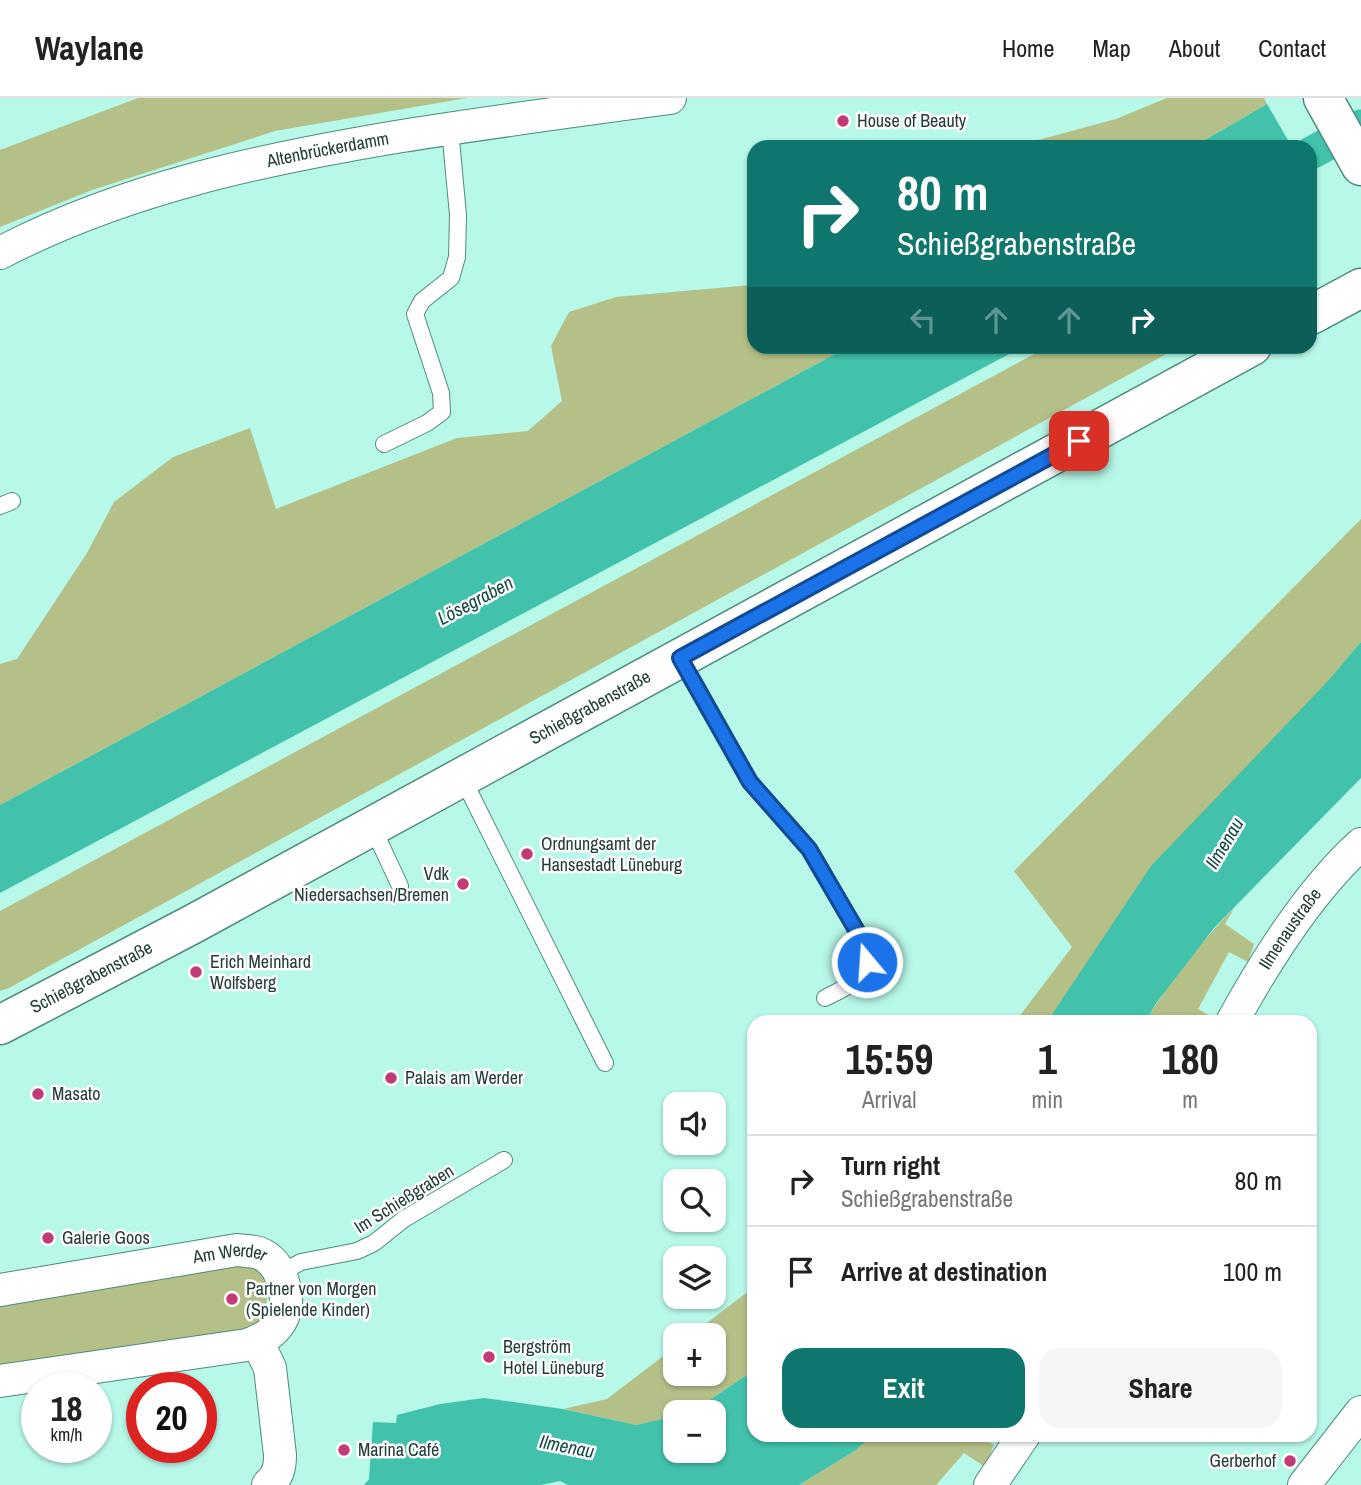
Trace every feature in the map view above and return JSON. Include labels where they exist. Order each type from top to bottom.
[{"type":"main road","points":[[1323,98],[1361,166]]},
{"type":"main road","points":[[1317,312],[1361,288]]},
{"type":"main road","name":"Schießgrabenstraße","points":[[0,1025],[193,924],[1237,354]]},
{"type":"street","name":"Altenbrückerdamm","points":[[0,253],[30,237],[130,198],[304,152],[670,98]]},
{"type":"street","name":"Ilmenaustraße","points":[[1236,1015],[1255,980],[1286,934],[1319,891],[1361,844]]},
{"type":"street","name":"Am Werder","points":[[0,1290],[237,1250],[258,1253],[271,1260],[280,1273],[286,1292],[287,1309],[271,1333],[257,1341]]},
{"type":"street","points":[[0,1381],[257,1341],[270,1368],[280,1455],[280,1468],[272,1481]]},
{"type":"street","points":[[1304,1485],[1361,1412]]},
{"type":"street","points":[[990,1485],[1019,1442]]},
{"type":"lane","points":[[384,444],[427,424],[442,412],[441,393],[415,314],[422,301],[451,278],[457,257],[458,215],[450,129]]},
{"type":"lane","points":[[680,658],[750,782],[809,849],[865,945],[867,962],[862,973],[850,985],[825,998]]},
{"type":"lane","points":[[462,777],[605,1063]]},
{"type":"lane","points":[[372,826],[400,886]]},
{"type":"lane","name":"Im Schießgraben","points":[[280,1273],[301,1262],[358,1251],[374,1243],[404,1219],[504,1160]]},
{"type":"shaded area","points":[[138,98],[467,98],[275,131],[92,190],[0,227],[0,150]]},
{"type":"shaded area","points":[[1167,98],[1264,98],[1267,104],[1205,140],[1038,140],[1116,119]]},
{"type":"shaded area","points":[[747,286],[747,354],[835,354],[0,805],[0,664],[17,659],[87,553],[114,502],[173,457],[250,428],[276,509],[457,438],[528,431],[562,401],[551,346],[569,312],[616,297]]},
{"type":"shaded area","points":[[1034,354],[1166,354],[0,991],[0,911]]},
{"type":"shaded area","points":[[1361,519],[1361,642],[1053,1015],[1020,1015],[1072,947],[1014,871]]},
{"type":"shaded area","points":[[1234,908],[1225,924],[1254,944],[1248,962],[1229,952],[1198,1009],[1208,1015],[1150,1015],[1186,962]]},
{"type":"shaded area","points":[[234,1260],[256,1268],[266,1286],[267,1302],[263,1316],[247,1329],[0,1366],[0,1298]]},
{"type":"shaded area","points":[[747,1292],[747,1375],[710,1400],[663,1400],[663,1419],[636,1425],[563,1409],[607,1399],[663,1356],[663,1386],[726,1386],[726,1323],[707,1323]]},
{"type":"shaded area","points":[[865,1442],[989,1442],[994,1445],[985,1467],[964,1453],[936,1485],[799,1485]]},
{"type":"water","points":[[1267,104],[1288,140],[1205,140]]},
{"type":"water","points":[[835,354],[1009,354],[0,893],[0,805]]},
{"type":"water","name":"Ilmenau","points":[[1361,642],[1361,778],[1214,928],[1149,1015],[1052,1015],[1151,866],[1328,681]]},
{"type":"water","name":"Ilmenau","points":[[747,1375],[747,1442],[865,1442],[799,1485],[568,1485],[560,1481],[541,1485],[364,1485],[369,1479],[373,1422],[396,1423],[397,1415],[440,1404],[484,1398],[563,1409],[636,1425],[663,1419],[663,1463],[726,1463],[726,1400],[710,1400]]},
{"type":"waterway","name":"Lösegraben","points":[[1317,150],[1361,126]]},
{"type":"place","name":"House of Beauty","points":[[843,121]]},
{"type":"place","name":"Ordnungsamt der Hansestadt Lüneburg","points":[[527,854]]},
{"type":"place","name":"Vdk Niedersachsen/Bremen","points":[[463,884]]},
{"type":"place","name":"Erich Meinhard Wolfsberg","points":[[196,972]]},
{"type":"place","name":"Palais am Werder","points":[[391,1078]]},
{"type":"place","name":"Masato","points":[[38,1094]]},
{"type":"place","name":"Galerie Goos","points":[[48,1238]]},
{"type":"place","name":"Partner von Morgen (Spielende Kinder)","points":[[232,1299]]},
{"type":"place","name":"Bergström Hotel Lüneburg","points":[[489,1357]]},
{"type":"place","name":"Marina Café","points":[[344,1450]]},
{"type":"place","name":"Gerberhof","points":[[1290,1461]]},
{"type":"route","points":[[867,962],[865,945],[809,849],[750,782],[680,658],[1079,441]]}]
